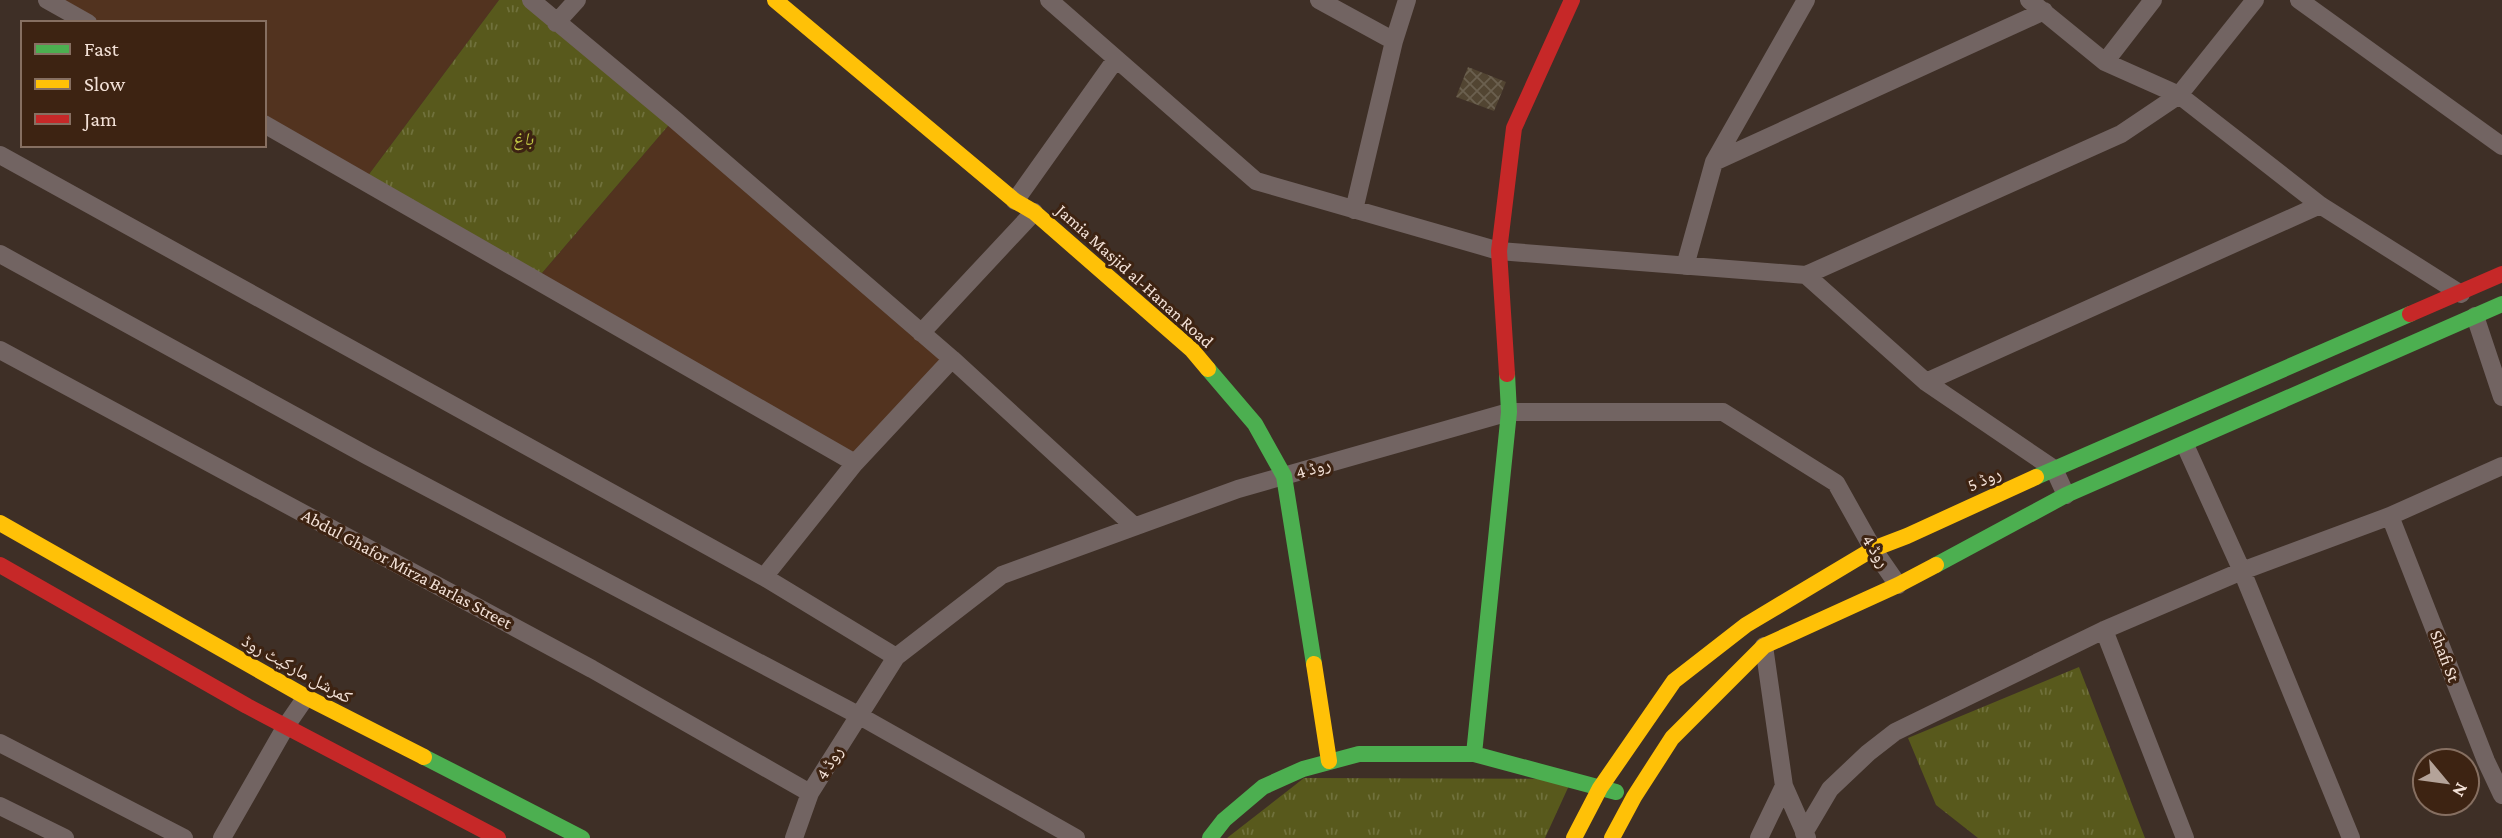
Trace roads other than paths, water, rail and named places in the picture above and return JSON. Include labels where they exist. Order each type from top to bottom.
[{"type":"main road","name":"Jamia Masjid al-Hanan Road","points":[[775,0],[1015,201],[1034,212],[1192,350],[1255,424],[1284,477],[1329,761]]},
{"type":"main road","points":[[1474,754],[1509,412],[1499,251],[1514,128],[1572,0]]},
{"type":"main road","name":"روڈ 5","points":[[1574,838],[1600,788],[1674,681],[1746,625],[1873,549],[2502,274]]},
{"type":"main road","points":[[1612,838],[1634,797],[1672,738],[1765,646],[1898,586],[2066,495],[2502,304]]},
{"type":"main road","name":"کمرشل مارکیٹ روڈ","points":[[0,523],[306,697],[582,838]]},
{"type":"main road","points":[[0,565],[247,706],[498,838]]},
{"type":"main road","points":[[1210,838],[1224,820],[1263,787],[1303,769],[1359,754],[1474,754],[1634,797]]},
{"type":"street","points":[[531,0],[674,119],[952,359],[1134,526]]},
{"type":"street","points":[[556,23],[577,0]]},
{"type":"street","points":[[1049,0],[1256,181],[1499,251],[1807,275],[2121,134],[2179,95],[2255,0]]},
{"type":"street","points":[[1319,0],[1394,41]]},
{"type":"street","points":[[1354,210],[1394,41],[1407,0]]},
{"type":"street","points":[[1685,266],[1714,162],[1806,0]]},
{"type":"street","points":[[2029,0],[2105,62],[2179,95],[2320,205],[2461,294]]},
{"type":"street","points":[[2105,62],[2153,0]]},
{"type":"street","points":[[2299,0],[2502,146]]},
{"type":"street","points":[[53,1],[85,21]]},
{"type":"street","points":[[1714,162],[2044,11]]},
{"type":"street","points":[[1015,201],[1116,59]]},
{"type":"street","points":[[266,125],[855,463]]},
{"type":"street","points":[[0,155],[764,577],[896,657]]},
{"type":"street","points":[[1926,382],[2320,205]]},
{"type":"street","points":[[921,332],[1034,212]]},
{"type":"street","points":[[0,254],[368,456],[858,715],[1076,838]]},
{"type":"street","points":[[1807,275],[1926,382],[2054,468],[2066,495]]},
{"type":"street","points":[[2475,316],[2502,397]]},
{"type":"street","name":"Abdul Ghafor Mirza Barlas Street","points":[[0,350],[592,669],[810,793]]},
{"type":"street","points":[[764,577],[855,463],[952,359]]},
{"type":"street","name":"روڈ 4","points":[[794,838],[810,793],[896,657],[1002,575],[1238,489],[1509,412],[1723,412],[1836,483],[1873,549],[1898,586]]},
{"type":"street","points":[[2185,444],[2242,571],[2351,838]]},
{"type":"street","points":[[1806,836],[1830,789],[1895,732],[2104,630],[2242,571],[2390,516],[2502,466]]},
{"type":"street","name":"Shafi St","points":[[2390,516],[2502,795]]},
{"type":"street","points":[[2104,630],[2185,838]]},
{"type":"street","points":[[1765,646],[1784,786],[1806,836]]},
{"type":"street","points":[[222,838],[286,726],[306,697]]},
{"type":"street","points":[[0,743],[184,838]]},
{"type":"street","points":[[1759,838],[1784,786]]},
{"type":"street","points":[[0,806],[60,837]]},
{"type":"park label","name":"باغ","points":[[523,139]]}]
